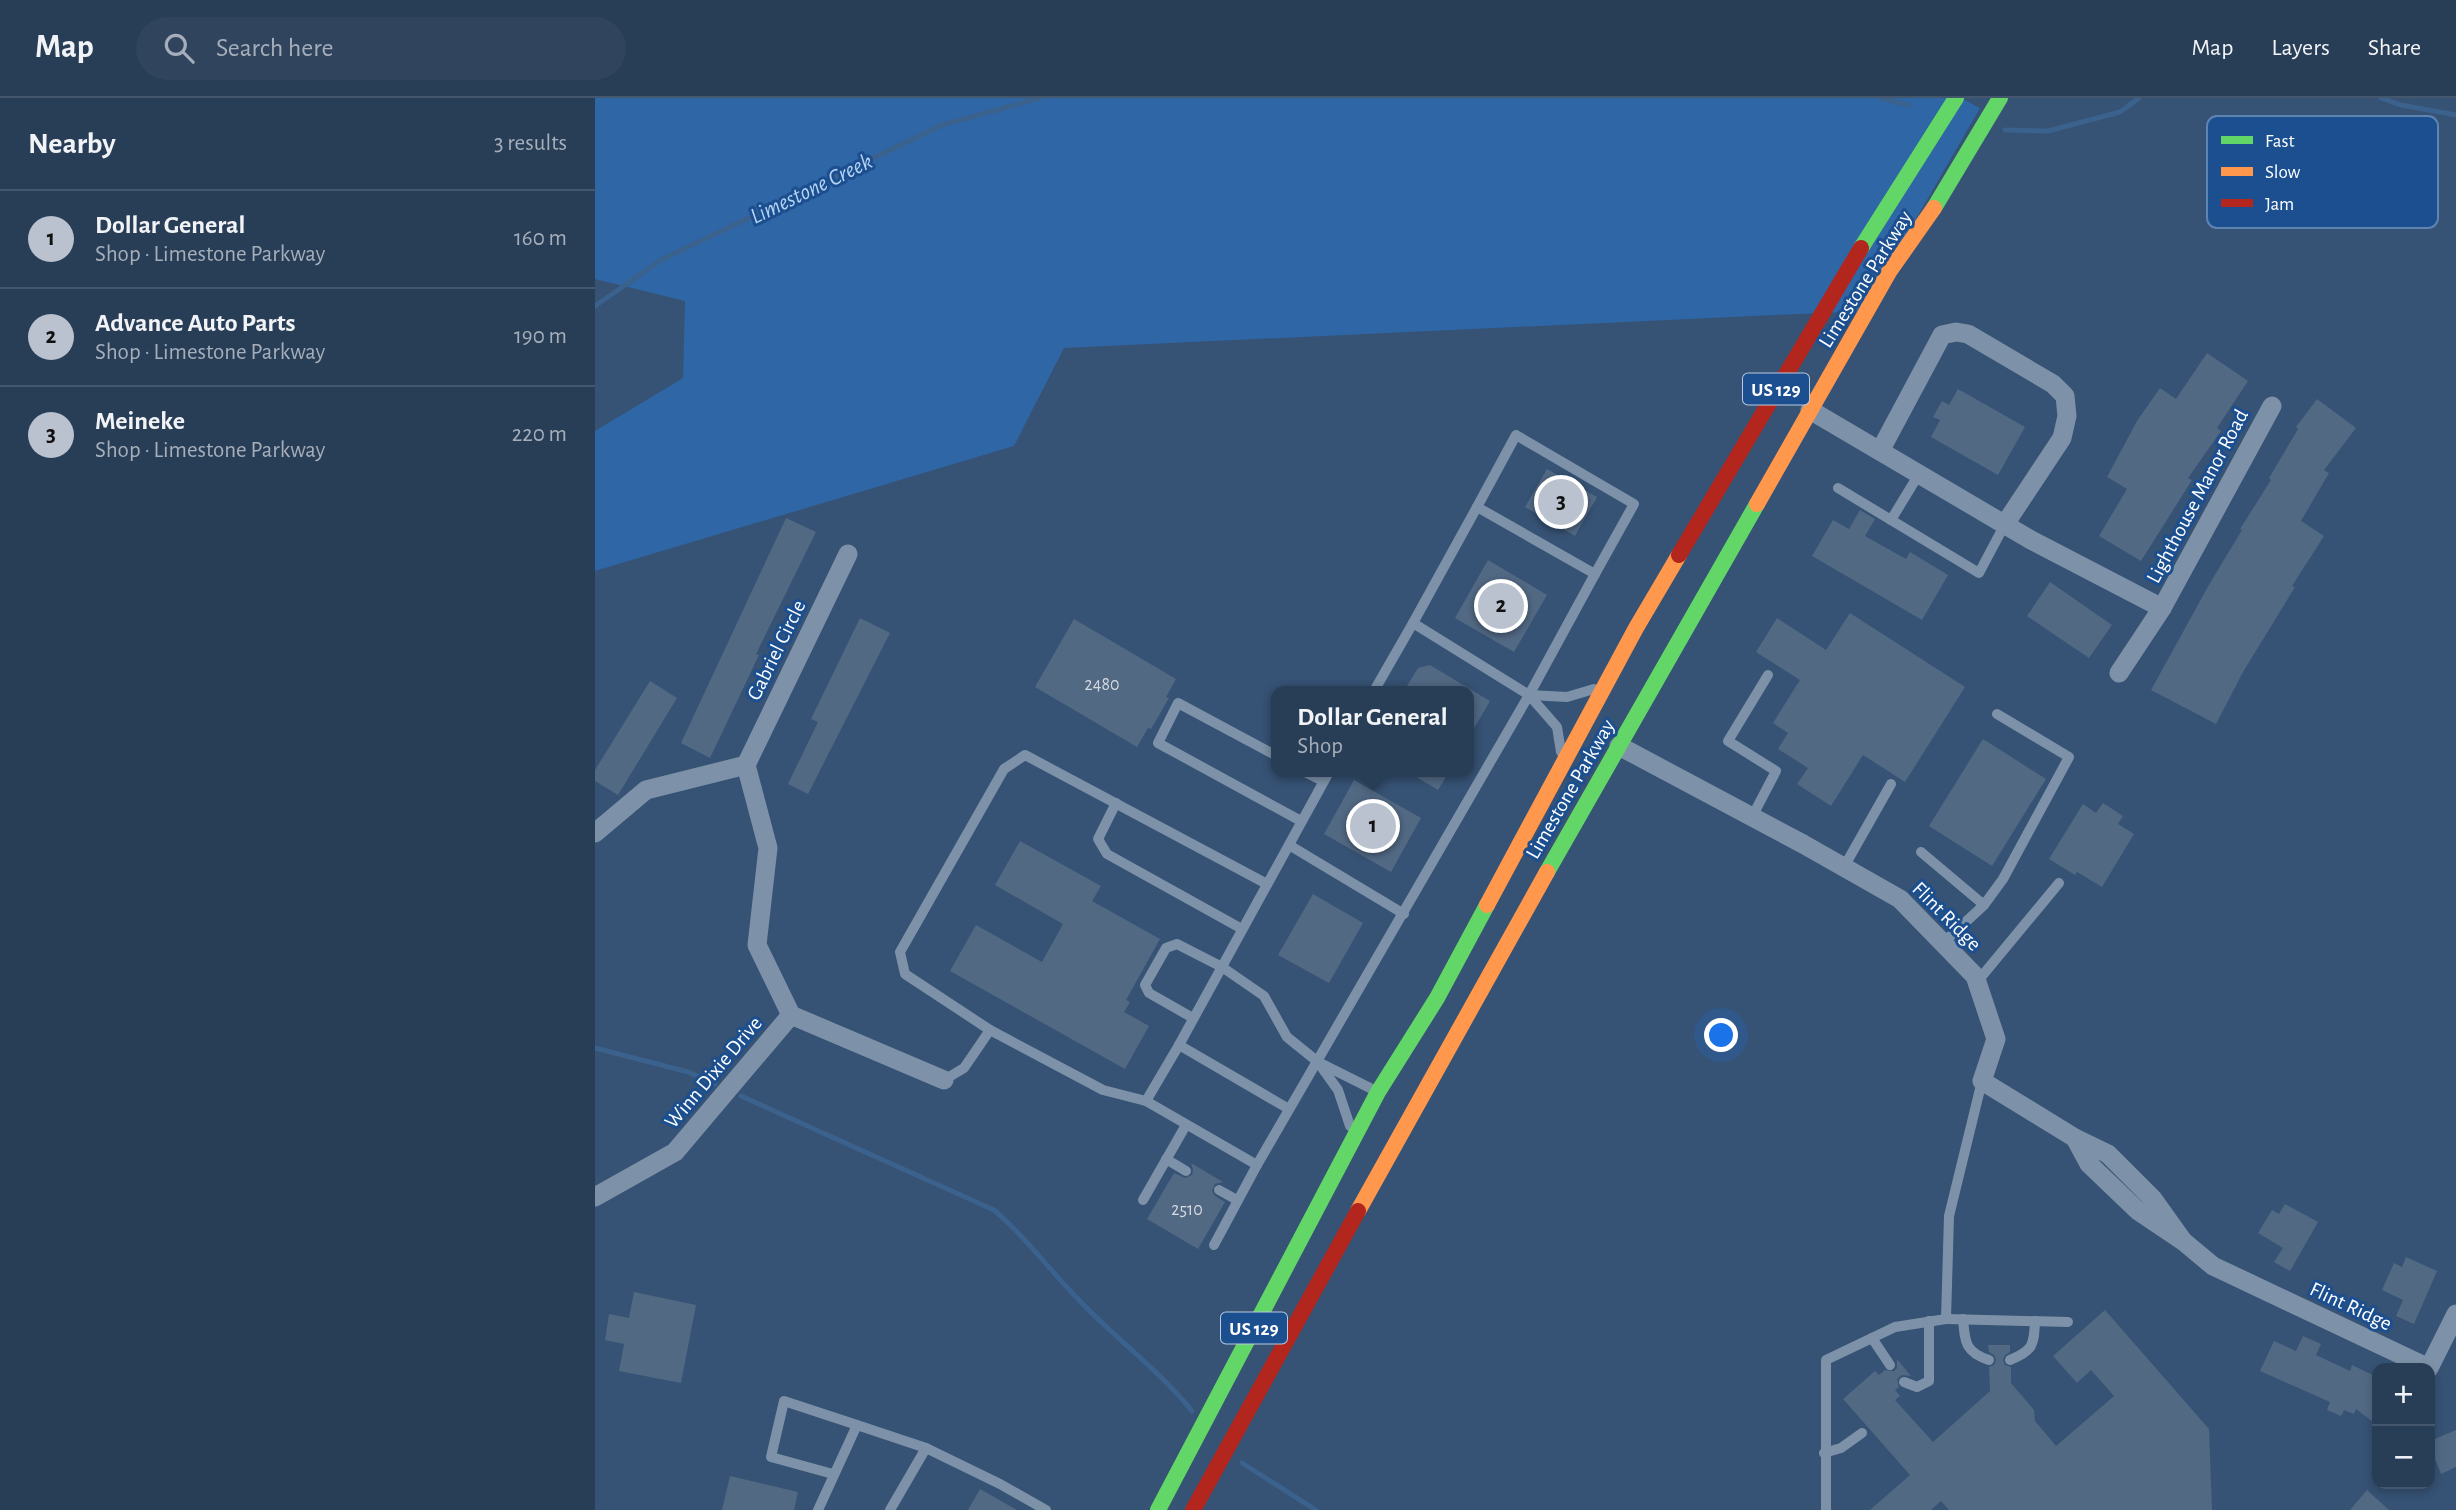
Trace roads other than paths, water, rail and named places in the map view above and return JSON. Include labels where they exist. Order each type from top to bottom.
[{"type":"main road","name":"Limestone Parkway","points":[[1158,1510],[1350,1146],[1395,1102],[1619,746],[1793,400],[1865,241],[1956,98]]},
{"type":"main road","name":"Limestone Parkway","points":[[1193,1510],[1395,1102],[1437,999],[1636,628],[1793,400],[1935,207],[2000,98]]},
{"type":"street","points":[[1880,451],[1942,335],[1956,332],[1979,340],[2053,384],[2065,396],[2067,416],[2062,438],[2005,524]]},
{"type":"street","name":"Lighthouse Manor Road","points":[[1793,400],[2005,524],[2162,608]]},
{"type":"street","name":"Lighthouse Manor Road","points":[[2119,673],[2162,608],[2272,406]]},
{"type":"street","name":"Gabriel Circle","points":[[746,765],[848,554]]},
{"type":"street","name":"Flint Ridge","points":[[1619,746],[1900,899],[1975,976],[1996,1039],[1982,1080],[2075,1138],[2108,1154],[2117,1177],[2153,1199],[2182,1241],[2213,1266],[2418,1363]]},
{"type":"street","points":[[595,833],[646,790],[746,765],[768,848],[757,945],[791,1015]]},
{"type":"street","name":"Winn Dixie Drive","points":[[595,1197],[675,1152],[791,1015],[944,1080]]},
{"type":"street","points":[[2432,1363],[2456,1314]]},
{"type":"lane","points":[[1214,1245],[1289,1109],[1529,695],[1634,504],[1516,435],[1377,686]]},
{"type":"lane","points":[[1891,520],[1919,474]]},
{"type":"lane","points":[[1838,488],[1979,573],[2005,524]]},
{"type":"lane","points":[[1477,508],[1595,574]]},
{"type":"lane","points":[[1413,623],[1529,695],[1557,727],[1563,764]]},
{"type":"lane","points":[[1752,817],[1776,771],[1728,741],[1767,674]]},
{"type":"lane","points":[[1529,695],[1567,697],[1605,686]]},
{"type":"lane","points":[[1271,753],[1178,703],[1158,743],[1301,821]]},
{"type":"lane","points":[[1943,943],[1984,905],[2003,879],[2069,757],[1997,714]]},
{"type":"lane","points":[[1257,1166],[1146,1101],[1103,1090],[990,1030],[905,974],[899,952],[1003,769],[1025,755],[1267,884]]},
{"type":"lane","points":[[1146,1101],[1326,777]]},
{"type":"lane","points":[[1845,867],[1891,784]]},
{"type":"lane","points":[[1116,803],[1098,839],[1107,854],[1242,929]]},
{"type":"lane","points":[[1289,845],[1404,914]]},
{"type":"lane","points":[[1921,852],[1984,905]]},
{"type":"lane","points":[[1977,983],[2059,883]]},
{"type":"lane","points":[[1193,1018],[1149,993],[1145,985],[1166,948],[1177,944],[1222,967],[1264,996],[1287,1037],[1318,1062],[1395,1102]]},
{"type":"lane","points":[[944,1080],[964,1068],[990,1030]]},
{"type":"lane","points":[[1179,1045],[1289,1109]]},
{"type":"lane","points":[[1318,1062],[1338,1090],[1350,1124],[1350,1146]]},
{"type":"lane","points":[[1946,1319],[1949,1216],[1982,1080]]},
{"type":"lane","points":[[1143,1200],[1186,1125]]},
{"type":"lane","points":[[1166,1159],[1186,1171]]},
{"type":"lane","points":[[1219,1190],[1237,1200]]},
{"type":"lane","points":[[1963,1319],[1965,1342],[1976,1356],[1989,1360]]},
{"type":"lane","points":[[1826,1510],[1826,1360],[1895,1327],[1929,1321],[1963,1319],[2068,1322]]},
{"type":"lane","points":[[1903,1382],[1917,1387],[1929,1381],[1929,1321]]},
{"type":"lane","points":[[2010,1360],[2026,1353],[2034,1340],[2035,1321]]},
{"type":"lane","points":[[1871,1338],[1890,1365]]},
{"type":"lane","points":[[833,1474],[771,1457],[784,1401],[926,1448],[1046,1510]]},
{"type":"lane","points":[[818,1510],[857,1425]]},
{"type":"lane","points":[[1825,1453],[1841,1448],[1862,1433]]},
{"type":"lane","points":[[890,1510],[926,1448]]},
{"type":"waterway","name":"Limestone Creek","points":[[595,306],[661,260],[942,125],[1040,98]]},
{"type":"waterway","name":"Limestone Creek","points":[[1880,98],[1908,105]]},
{"type":"waterway","name":"Limestone Creek","points":[[2005,130],[2048,131],[2120,112],[2139,98]]},
{"type":"waterway","name":"Limestone Creek","points":[[2381,98],[2401,105],[2456,115]]},
{"type":"waterway","points":[[595,1048],[688,1072],[715,1084]]},
{"type":"waterway","points":[[741,1096],[994,1210],[1017,1231],[1080,1301],[1166,1382],[1192,1411]]},
{"type":"waterway","points":[[1242,1463],[1316,1510]]},
{"type":"place","name":"Meineke","points":[[1561,502]]},
{"type":"place","name":"Advance Auto Parts","points":[[1501,606]]},
{"type":"place","name":"Dollar General","points":[[1373,826]]}]
